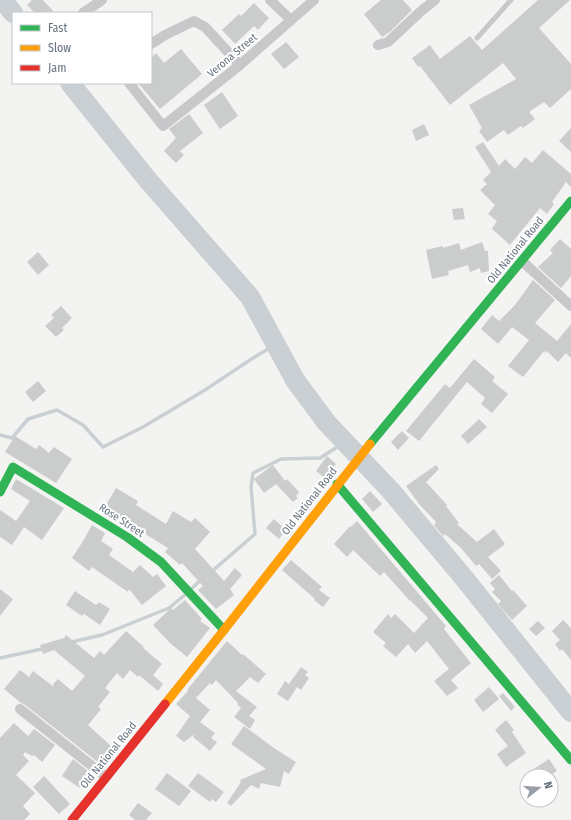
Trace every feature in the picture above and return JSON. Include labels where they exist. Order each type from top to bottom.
[{"type":"main road","name":"Old National Road","points":[[72,820],[224,630],[351,466],[571,201]]},
{"type":"main road","name":"Rose Street","points":[[0,492],[13,467],[126,537],[161,562],[224,630]]},
{"type":"main road","points":[[337,484],[571,760]]},
{"type":"street","points":[[84,12],[102,0]]},
{"type":"street","points":[[270,0],[291,20]]},
{"type":"street","name":"Verona Street","points":[[129,84],[163,126],[240,65],[314,0]]},
{"type":"street","points":[[378,45],[388,42],[420,12],[436,0]]},
{"type":"street","points":[[152,43],[165,35],[194,21],[205,28],[240,65]]},
{"type":"street","points":[[522,261],[571,306]]},
{"type":"street","points":[[20,709],[106,777]]},
{"type":"lane","points":[[477,38],[511,0]]},
{"type":"building","points":[[32,0],[43,0],[54,12],[34,12],[27,5]]},
{"type":"building","points":[[381,0],[403,0],[412,10],[391,31],[382,37],[364,14]]},
{"type":"building","points":[[538,0],[570,0],[539,28],[571,64],[571,89],[550,108],[544,102],[529,112],[535,119],[523,128],[521,126],[508,135],[504,130],[487,142],[479,131],[482,128],[469,105],[516,79],[503,63],[450,105],[412,58],[430,45],[440,59],[470,36],[482,50]]},
{"type":"building","points":[[254,3],[269,18],[258,30],[254,26],[235,44],[222,30],[239,14],[241,16]]},
{"type":"building","points":[[286,42],[299,57],[284,69],[271,54]]},
{"type":"building","points":[[181,49],[202,74],[160,109],[139,84],[152,84],[152,57],[156,53],[164,63]]},
{"type":"building","points":[[222,92],[238,116],[220,129],[204,105]]},
{"type":"building","points":[[189,114],[203,133],[180,151],[184,155],[176,163],[164,151],[176,138],[169,129]]},
{"type":"building","points":[[424,124],[429,135],[416,141],[412,130]]},
{"type":"building","points":[[571,128],[571,152],[559,141]]},
{"type":"building","points":[[483,142],[499,166],[505,159],[515,169],[525,157],[532,163],[543,150],[571,174],[571,187],[566,182],[552,202],[554,204],[547,214],[540,208],[510,245],[492,229],[497,221],[488,214],[495,205],[480,190],[487,184],[483,180],[491,172],[475,147]]},
{"type":"building","points":[[463,208],[465,219],[454,220],[452,209]]},
{"type":"building","points":[[560,239],[571,249],[571,276],[561,288],[538,267],[553,253],[550,250]]},
{"type":"building","points":[[482,242],[485,251],[488,251],[489,271],[481,273],[480,268],[470,272],[468,265],[448,271],[449,275],[432,279],[426,250],[443,246],[443,248],[459,243],[461,250]]},
{"type":"building","points":[[38,252],[49,265],[38,275],[27,262]]},
{"type":"building","points":[[533,280],[555,300],[535,323],[557,341],[571,324],[571,358],[566,353],[558,362],[547,351],[546,353],[544,351],[523,377],[508,366],[529,340],[512,327],[498,344],[481,329],[492,315],[499,321],[515,305]]},
{"type":"building","points":[[61,306],[72,318],[62,328],[64,330],[56,337],[45,326],[54,318],[51,315]]},
{"type":"building","points":[[474,359],[495,377],[492,381],[508,394],[492,413],[481,404],[485,398],[467,382],[419,441],[406,431],[445,384],[450,388]]},
{"type":"building","points":[[38,381],[46,391],[33,402],[25,392]]},
{"type":"building","points":[[479,419],[487,427],[468,444],[461,436]]},
{"type":"building","points":[[402,431],[409,438],[398,450],[391,442]]},
{"type":"building","points":[[15,436],[36,449],[39,445],[49,453],[54,447],[72,459],[56,483],[5,452]]},
{"type":"building","points":[[327,456],[336,464],[325,478],[316,471]]},
{"type":"building","points":[[273,465],[285,481],[287,479],[299,492],[296,496],[298,498],[293,502],[276,484],[264,493],[254,479]]},
{"type":"building","points":[[436,465],[439,469],[426,482],[447,505],[446,506],[459,523],[457,524],[477,542],[494,529],[505,544],[488,557],[501,571],[492,579],[479,564],[476,566],[461,548],[445,534],[443,536],[434,525],[436,522],[419,504],[406,486]]},
{"type":"building","points":[[16,479],[64,508],[42,540],[24,527],[12,545],[0,537],[0,510],[16,521],[30,501],[11,489]]},
{"type":"building","points":[[116,488],[138,501],[136,505],[166,524],[173,511],[191,522],[195,518],[210,532],[195,549],[224,581],[235,568],[242,575],[230,589],[234,595],[216,609],[198,590],[203,586],[182,563],[180,565],[165,552],[168,548],[126,522],[124,525],[102,512]]},
{"type":"building","points":[[370,491],[382,504],[373,512],[362,499]]},
{"type":"building","points":[[274,519],[286,530],[279,539],[266,528]]},
{"type":"building","points":[[357,521],[446,626],[444,629],[471,663],[451,680],[458,688],[447,696],[434,681],[449,669],[427,641],[415,653],[408,644],[396,657],[383,646],[386,643],[373,632],[388,614],[391,618],[395,614],[414,633],[428,618],[410,601],[384,572],[380,576],[353,550],[347,557],[334,544],[350,526],[351,527]]},
{"type":"building","points":[[92,525],[105,533],[101,541],[113,549],[109,555],[133,572],[140,565],[153,577],[157,574],[166,586],[142,605],[129,589],[128,592],[92,567],[89,571],[72,558]]},
{"type":"building","points":[[291,560],[322,587],[319,590],[330,598],[323,607],[282,570]]},
{"type":"building","points":[[499,575],[527,606],[512,620],[498,604],[501,601],[492,592],[495,589],[490,583]]},
{"type":"building","points":[[0,589],[13,599],[0,616]]},
{"type":"building","points":[[75,591],[96,605],[99,602],[110,609],[100,625],[84,614],[82,616],[66,605]]},
{"type":"building","points":[[185,600],[202,619],[200,621],[210,628],[187,657],[170,643],[153,625],[171,608],[173,610]]},
{"type":"building","points":[[563,620],[571,628],[571,660],[562,649],[560,651],[555,644],[560,640],[552,631]]},
{"type":"building","points":[[538,621],[545,628],[536,636],[529,629]]},
{"type":"building","points":[[126,631],[162,664],[153,675],[163,684],[158,691],[139,675],[138,677],[130,670],[123,679],[117,673],[105,688],[110,692],[98,707],[101,709],[88,725],[111,746],[99,763],[4,689],[20,670],[29,677],[33,671],[54,687],[53,684],[58,679],[72,691],[85,676],[54,650],[43,654],[40,645],[64,638],[66,635],[94,658],[100,651],[104,655]]},
{"type":"building","points":[[227,641],[266,674],[258,683],[250,677],[236,691],[257,707],[249,716],[255,720],[250,729],[234,717],[241,708],[216,680],[212,685],[210,683],[196,698],[210,710],[200,722],[215,733],[211,738],[217,742],[210,751],[193,737],[195,734],[184,742],[176,736],[190,716],[176,704]]},
{"type":"building","points":[[301,667],[308,672],[305,675],[309,678],[301,690],[297,687],[288,701],[277,694],[285,681],[289,684]]},
{"type":"building","points":[[489,687],[499,699],[483,712],[474,700]]},
{"type":"building","points":[[503,693],[515,707],[511,711],[499,696]]},
{"type":"building","points":[[506,720],[514,730],[512,732],[526,753],[506,767],[497,754],[508,746],[495,730]]},
{"type":"building","points":[[14,723],[28,736],[34,729],[55,745],[42,762],[34,755],[32,756],[25,752],[23,755],[29,761],[16,775],[35,793],[23,806],[30,814],[24,820],[0,820],[0,738]]},
{"type":"building","points":[[244,726],[296,762],[289,774],[284,771],[280,787],[261,783],[259,789],[251,785],[231,806],[227,803],[241,782],[240,780],[266,769],[231,744]]},
{"type":"building","points":[[73,759],[88,771],[83,779],[85,781],[80,788],[62,776]]},
{"type":"building","points":[[549,759],[555,768],[535,768]]},
{"type":"building","points":[[167,773],[191,791],[179,806],[155,789]]},
{"type":"building","points":[[198,773],[224,792],[216,802],[212,799],[210,802],[188,786]]},
{"type":"building","points":[[44,776],[70,804],[59,814],[33,787]]},
{"type":"building","points":[[138,803],[152,813],[146,820],[135,820],[129,815]]},
{"type":"waterway","points":[[3,0],[12,12]]},
{"type":"waterway","points":[[71,84],[147,179],[250,297],[295,380],[326,422],[391,491],[464,578],[571,712]]},
{"type":"waterway","points":[[0,435],[12,438],[28,419],[57,410],[83,425],[103,447],[143,427],[205,390],[276,344]]},
{"type":"waterway","points":[[210,573],[255,534],[251,487],[253,473],[281,459],[320,458],[345,442]]},
{"type":"waterway","points":[[190,590],[202,579]]},
{"type":"waterway","points":[[71,642],[102,635],[169,608],[186,594]]},
{"type":"waterway","points":[[0,658],[46,648]]},
{"type":"traffic: fast","points":[[370,444],[571,201]]},
{"type":"traffic: fast","points":[[0,492],[13,467],[127,537],[161,562],[224,630]]},
{"type":"traffic: fast","points":[[337,484],[571,760]]},
{"type":"traffic: slow","points":[[165,704],[370,444]]},
{"type":"traffic: jam","points":[[72,820],[165,704]]}]
